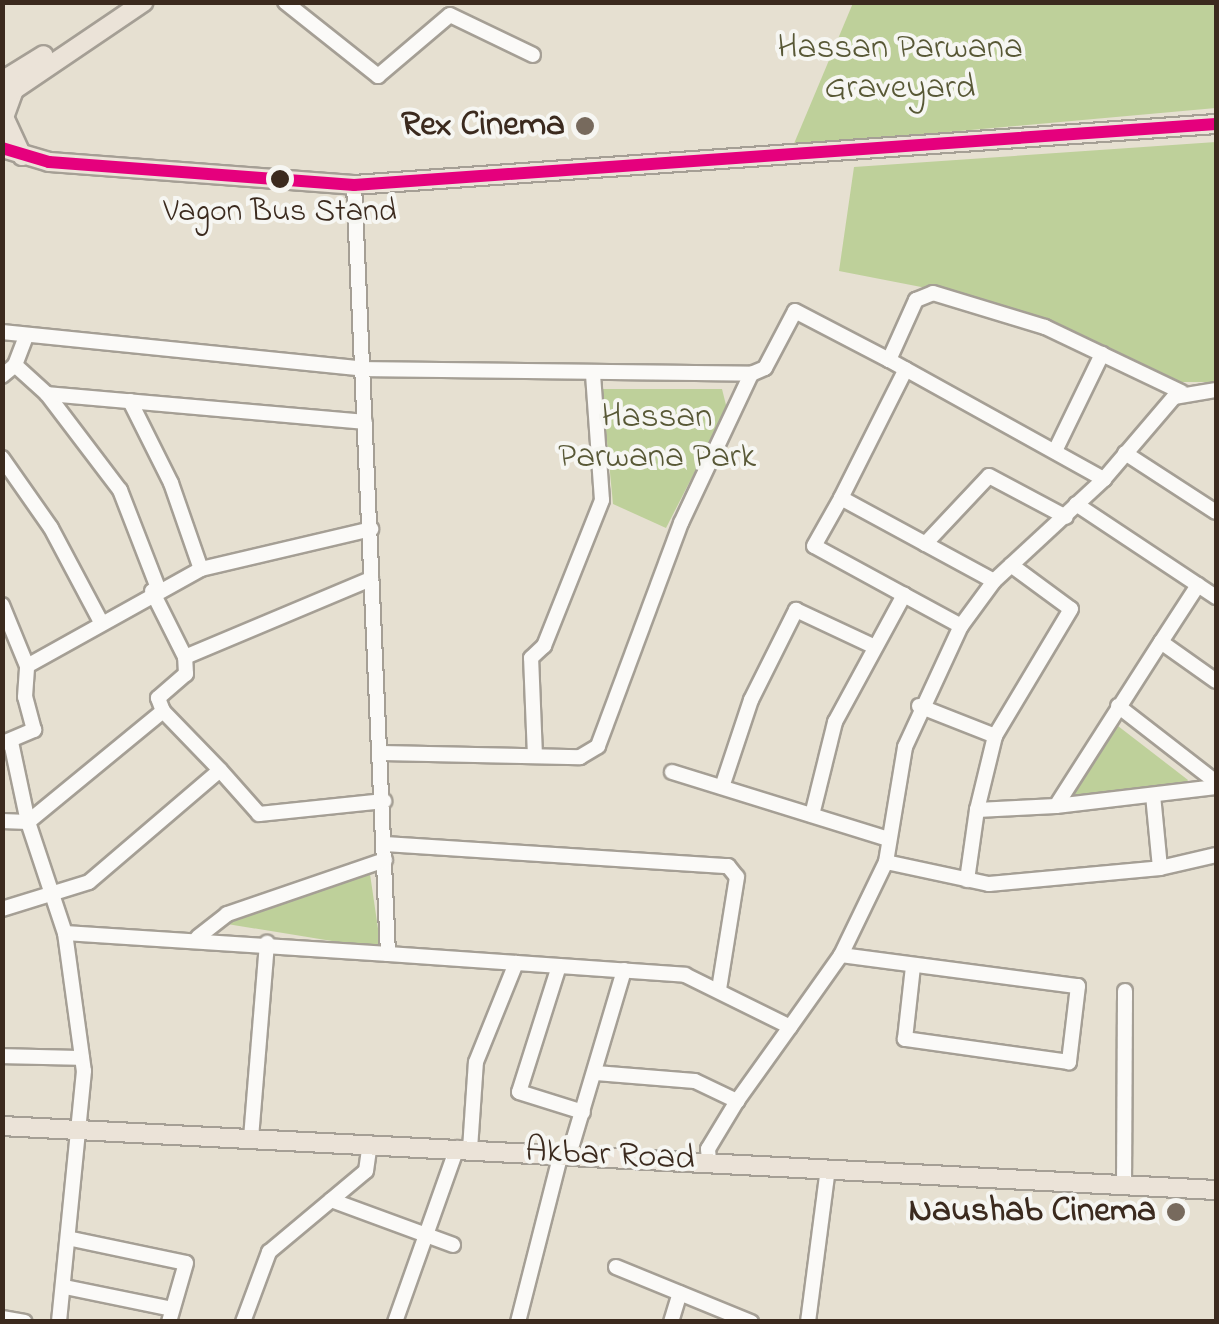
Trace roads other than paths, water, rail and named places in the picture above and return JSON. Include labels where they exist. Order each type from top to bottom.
[{"type":"main road","points":[[23,156],[4,118],[12,84],[122,2]]},
{"type":"main road","points":[[12,84],[144,2]]},
{"type":"main road","points":[[2,157],[23,156],[195,178],[354,185],[1216,124]]},
{"type":"main road","points":[[2,148],[23,156]]},
{"type":"main road","name":"Akbar Road","points":[[2,1126],[1216,1190]]},
{"type":"street","points":[[286,2],[378,76],[450,16],[533,56]]},
{"type":"street","points":[[354,185],[388,954]]},
{"type":"street","points":[[889,360],[916,300],[933,294],[1026,320],[1181,392],[1216,390]]},
{"type":"street","points":[[2,332],[364,369],[752,374],[765,368],[794,310],[1104,479]]},
{"type":"street","points":[[2,376],[15,365],[26,337]]},
{"type":"street","points":[[1055,452],[1102,354]]},
{"type":"street","points":[[15,365],[47,394],[128,503],[155,590],[185,656],[186,674],[158,698],[163,712],[259,814],[384,801]]},
{"type":"street","points":[[906,369],[814,546],[961,626]]},
{"type":"street","points":[[535,756],[531,658],[544,646],[602,500],[593,374]]},
{"type":"street","points":[[382,753],[580,757],[603,738],[681,524],[752,374]]},
{"type":"street","points":[[709,1161],[708,1149],[737,1101],[842,955],[886,862],[919,706],[961,626],[994,581],[1104,479],[1181,392]]},
{"type":"street","points":[[47,394],[365,422]]},
{"type":"street","points":[[130,401],[172,483],[201,569]]},
{"type":"street","points":[[1125,453],[1216,512]]},
{"type":"street","points":[[2,458],[51,528],[101,622]]},
{"type":"street","points":[[925,544],[989,476],[1071,511],[1216,598]]},
{"type":"street","points":[[841,498],[994,581]]},
{"type":"street","points":[[27,666],[155,590],[201,569],[371,529]]},
{"type":"street","points":[[967,880],[977,810],[995,736],[1071,609],[1011,564]]},
{"type":"street","points":[[185,656],[371,579]]},
{"type":"street","points":[[1056,806],[1198,585]]},
{"type":"street","points":[[812,815],[835,722],[904,595]]},
{"type":"street","points":[[2,605],[27,666],[25,697],[34,730],[7,743],[28,822],[66,934],[82,1058],[82,1129],[72,1239],[59,1322]]},
{"type":"street","points":[[722,787],[751,700],[796,610],[875,648]]},
{"type":"street","points":[[1162,642],[1216,680]]},
{"type":"street","points":[[919,706],[995,736]]},
{"type":"street","points":[[1118,706],[1216,785]]},
{"type":"street","points":[[2,821],[28,822],[163,712]]},
{"type":"street","points":[[2,909],[89,882],[220,770]]},
{"type":"street","points":[[672,772],[889,839]]},
{"type":"street","points":[[977,810],[1152,796],[1216,785]]},
{"type":"street","points":[[1152,796],[1160,868]]},
{"type":"street","points":[[385,844],[728,866],[736,877],[720,990]]},
{"type":"street","points":[[886,862],[989,884],[1160,868],[1216,855]]},
{"type":"street","points":[[198,937],[227,914],[386,860]]},
{"type":"street","points":[[66,934],[198,937],[686,976],[790,1027]]},
{"type":"street","points":[[251,1138],[266,943]]},
{"type":"street","points":[[842,955],[1078,986],[1069,1062],[905,1039],[913,966]]},
{"type":"street","points":[[395,1322],[425,1236],[464,1148],[476,1062],[516,963]]},
{"type":"street","points":[[559,966],[520,1092],[583,1112]]},
{"type":"street","points":[[518,1322],[565,1154],[596,1074],[624,970]]},
{"type":"street","points":[[1124,1186],[1126,991]]},
{"type":"street","points":[[2,1056],[82,1058]]},
{"type":"street","points":[[596,1074],[696,1081],[737,1101]]},
{"type":"street","points":[[244,1322],[269,1252],[366,1171],[370,1143]]},
{"type":"street","points":[[808,1322],[828,1168]]},
{"type":"street","points":[[331,1200],[453,1245]]},
{"type":"street","points":[[64,1288],[171,1315],[186,1263],[72,1239]]},
{"type":"street","points":[[616,1268],[752,1322]]},
{"type":"street","points":[[670,1322],[680,1293]]},
{"type":"street","points":[[2,1318],[25,1322]]},
{"type":"place","name":"Rex Cinema","points":[[585,126]]},
{"type":"place","name":"Vagon Bus Stand","points":[[280,179]]},
{"type":"place","name":"Naushab Cinema","points":[[1176,1212]]},
{"type":"park label","name":"Hassan Parwana Graveyard","points":[[900,69]]},
{"type":"park label","name":"Hassan Parwana Park","points":[[657,438]]}]
